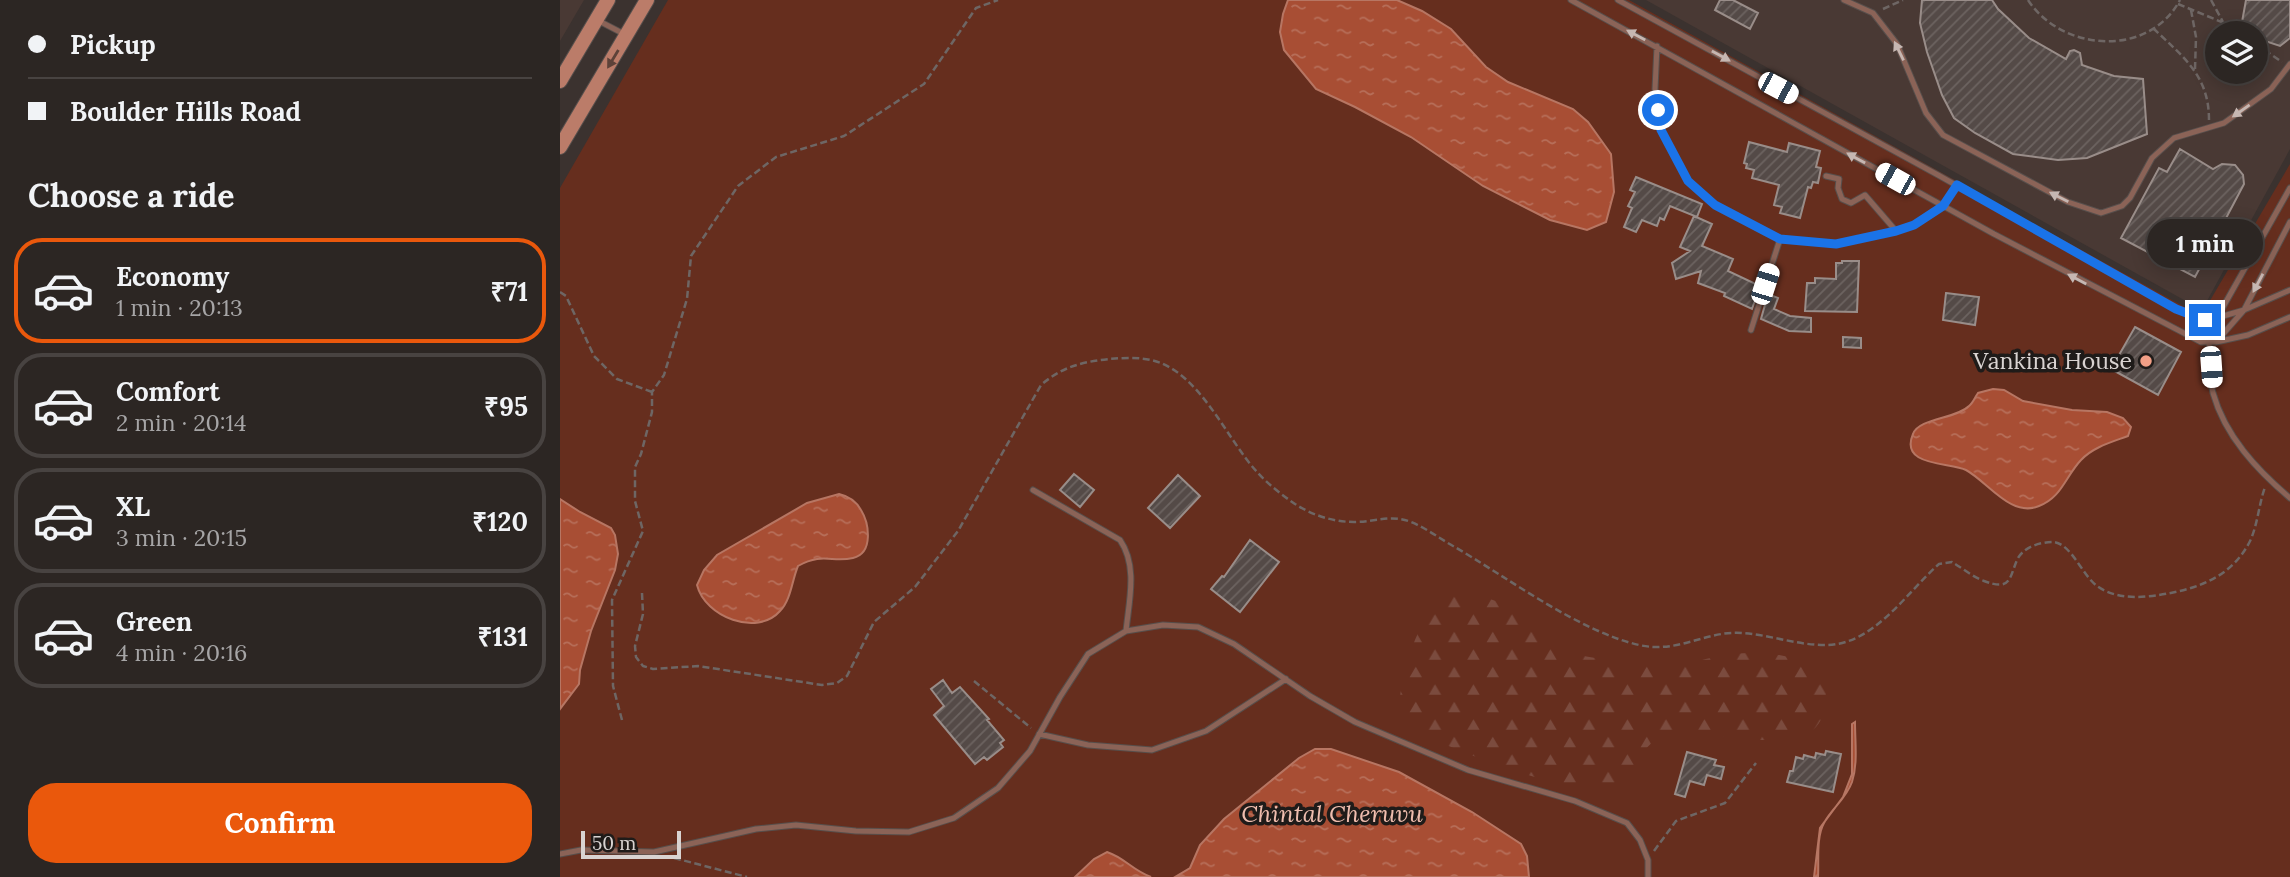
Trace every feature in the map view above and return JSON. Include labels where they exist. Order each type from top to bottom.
[{"type":"main road","points":[[560,81],[608,0]]},
{"type":"main road","points":[[560,147],[647,0]]},
{"type":"lane","points":[[1571,0],[1943,206],[2195,340],[2213,343],[2248,335],[2290,317]]},
{"type":"lane","points":[[1618,0],[1957,185],[2176,309],[2205,320],[2213,319],[2244,310],[2290,290]]},
{"type":"lane","points":[[1844,0],[1873,13],[1897,44],[1926,113],[1943,135],[2068,202],[2101,213],[2122,206],[2130,198],[2152,158],[2174,138],[2224,123],[2272,89],[2289,66]]},
{"type":"lane","points":[[597,20],[627,35]]},
{"type":"lane","points":[[1657,47],[1655,89],[1661,130],[1688,181],[1715,205],[1780,239],[1836,244],[1896,231],[1914,225],[1943,206],[1957,185]]},
{"type":"lane","points":[[1826,176],[1839,179],[1838,188],[1842,199],[1851,203],[1865,195],[1896,231]]},
{"type":"lane","points":[[2213,319],[2218,316],[2227,301],[2290,188]]},
{"type":"lane","points":[[2213,343],[2244,310],[2290,222]]},
{"type":"lane","points":[[1751,330],[1780,239]]},
{"type":"lane","points":[[2213,319],[2213,391],[2222,417],[2243,451],[2290,498]]},
{"type":"lane","points":[[1033,490],[1120,540],[1128,551],[1132,568],[1126,631]]},
{"type":"lane","points":[[560,855],[581,850],[654,852],[756,829],[796,825],[856,831],[909,832],[954,818],[998,788],[1030,751],[1059,697],[1088,654],[1126,631],[1163,625],[1198,626],[1234,644],[1355,722],[1456,765],[1576,801],[1627,823],[1640,840],[1648,860],[1648,877]]},
{"type":"lane","points":[[1039,734],[1088,745],[1152,750],[1206,731],[1286,679]]},
{"type":"path","points":[[622,720],[613,686],[612,600],[643,531],[635,500],[635,467],[652,412],[652,392],[664,375],[687,299],[691,256],[738,186],[776,157],[844,136],[924,84],[976,8],[998,0]]},
{"type":"path","points":[[1873,13],[1903,0]]},
{"type":"path","points":[[2028,0],[2041,16],[2055,27],[2087,40],[2121,41],[2153,28],[2180,0]]},
{"type":"path","points":[[2211,0],[2223,21]]},
{"type":"path","points":[[2178,4],[2219,21]]},
{"type":"path","points":[[2190,9],[2196,37],[2195,69]]},
{"type":"path","points":[[2153,28],[2195,69],[2205,89],[2209,128]]},
{"type":"path","points":[[2268,52],[2289,66]]},
{"type":"path","points":[[560,292],[566,296],[594,356],[617,379],[652,392]]},
{"type":"path","points":[[642,593],[643,614],[635,646],[636,657],[643,666],[653,669],[698,666],[822,685],[837,683],[847,676],[874,622],[915,587],[958,531],[1041,385],[1057,372],[1078,364],[1126,357],[1153,360],[1192,384],[1258,473],[1293,503],[1313,515],[1356,522],[1397,517],[1413,523],[1559,611],[1616,638],[1640,645],[1666,648],[1721,634],[1741,633],[1812,645],[1838,646],[1878,625],[1939,564],[1952,562],[1982,581],[2006,583],[2013,576],[2020,555],[2035,544],[2049,542],[2060,543],[2067,548],[2086,577],[2100,589],[2116,594],[2139,598],[2202,586],[2221,576],[2235,562],[2250,539],[2268,478]]},
{"type":"path","points":[[974,681],[1039,734]]},
{"type":"path","points":[[1648,860],[1676,821],[1725,803],[1756,763]]},
{"type":"path","points":[[654,852],[747,877]]},
{"type":"shaded area","points":[[560,0],[584,0],[560,41]]},
{"type":"shaded area","points":[[1646,0],[2290,0],[2290,149],[2202,310]]},
{"type":"green space","points":[[668,0],[1629,0],[2201,316],[2290,164],[2290,877],[560,877],[560,188]]},
{"type":"green space","points":[[1452,595],[1494,600],[1512,611],[1544,641],[1564,651],[1586,656],[1661,665],[1747,653],[1795,659],[1815,669],[1822,677],[1826,691],[1825,709],[1816,727],[1805,735],[1789,739],[1750,739],[1676,729],[1667,732],[1653,742],[1620,782],[1600,788],[1575,787],[1514,771],[1407,729],[1401,717],[1400,695],[1414,644],[1430,613],[1440,602]]},
{"type":"water","points":[[1288,0],[1397,0],[1422,11],[1451,29],[1486,67],[1508,82],[1573,109],[1588,122],[1611,154],[1614,192],[1606,222],[1587,230],[1550,220],[1483,186],[1411,137],[1316,89],[1284,50],[1280,32]]},
{"type":"water","points":[[1993,389],[2004,390],[2023,401],[2072,410],[2107,412],[2123,418],[2131,427],[2128,436],[2103,445],[2086,455],[2047,502],[2029,508],[2019,507],[2000,497],[1966,470],[1919,458],[1911,445],[1913,434],[1922,425],[1956,414],[1970,405],[1978,393]]},
{"type":"water","points":[[839,494],[854,502],[864,516],[868,537],[860,555],[846,559],[814,560],[798,566],[784,606],[770,619],[746,623],[733,620],[710,606],[697,585],[704,570],[717,555],[807,503]]},
{"type":"water","points":[[560,499],[611,528],[618,554],[615,570],[591,631],[580,670],[579,684],[560,709]]},
{"type":"water","points":[[1855,722],[1854,775],[1849,788],[1843,798],[1836,807],[1852,774],[1852,724]]},
{"type":"water","name":"Chintal Cheruvu","points":[[1315,749],[1331,749],[1399,772],[1472,812],[1521,844],[1527,856],[1529,877],[1175,877],[1190,868],[1200,845],[1224,819],[1299,758]]},
{"type":"water","points":[[1825,821],[1819,842],[1818,877],[1814,877],[1820,828]]},
{"type":"water","points":[[1107,852],[1151,877],[1075,877],[1094,859]]},
{"type":"building","points":[[1720,0],[1733,0],[1758,13],[1750,29],[1715,10]]},
{"type":"building","points":[[1922,0],[1992,0],[2029,38],[2066,59],[2070,51],[2074,50],[2080,53],[2082,65],[2114,76],[2143,79],[2147,134],[2087,158],[2058,160],[2013,154],[1975,133],[1954,118],[1942,95],[1920,23]]},
{"type":"building","points":[[2246,0],[2290,0],[2290,38],[2280,46],[2268,42],[2268,21],[2242,21]]},
{"type":"building","points":[[1749,142],[1787,152],[1789,143],[1820,151],[1816,167],[1821,168],[1818,183],[1813,182],[1811,188],[1808,187],[1800,218],[1780,213],[1782,207],[1774,205],[1779,185],[1752,178],[1754,170],[1746,168],[1747,164],[1744,163]]},
{"type":"building","points":[[2180,149],[2213,169],[2222,164],[2235,165],[2243,175],[2244,184],[2195,277],[2121,238],[2159,168],[2167,172]]},
{"type":"building","points":[[1636,177],[1702,204],[1697,217],[1670,206],[1664,220],[1660,218],[1657,226],[1642,220],[1636,232],[1624,227],[1632,208],[1628,206],[1635,192],[1630,190]]},
{"type":"building","points":[[1694,216],[1712,224],[1702,246],[1733,259],[1728,271],[1760,286],[1752,309],[1724,296],[1725,293],[1698,283],[1701,271],[1676,279],[1672,263],[1690,251],[1680,247]]},
{"type":"building","points":[[1859,261],[1857,312],[1805,311],[1807,283],[1815,283],[1815,278],[1836,279],[1836,263]]},
{"type":"building","points":[[1946,293],[1979,297],[1975,325],[1943,320]]},
{"type":"building","points":[[1768,294],[1778,298],[1774,309],[1790,316],[1811,318],[1811,332],[1789,331],[1761,319]]},
{"type":"building","name":"Vankina House","points":[[2135,327],[2181,352],[2158,395],[2111,369]]},
{"type":"building","points":[[1843,337],[1861,338],[1861,348],[1843,347]]},
{"type":"building","points":[[1074,474],[1094,490],[1080,507],[1060,490]]},
{"type":"building","points":[[1178,475],[1200,496],[1170,528],[1148,508]]},
{"type":"building","points":[[1250,540],[1279,562],[1240,612],[1211,589],[1224,577]]},
{"type":"building","points":[[943,680],[952,693],[960,687],[1004,740],[1000,743],[1003,747],[987,760],[984,757],[975,764],[934,715],[944,706],[931,689]]},
{"type":"building","points":[[1826,751],[1841,754],[1833,792],[1787,782],[1796,757],[1803,759],[1804,755],[1815,758],[1816,753],[1825,755]]},
{"type":"building","points":[[1687,752],[1716,760],[1714,765],[1724,767],[1721,779],[1707,775],[1704,785],[1690,781],[1685,797],[1675,794]]},
{"type":"place","name":"Vankina House","points":[[2146,361]]},
{"type":"route","points":[[1658,110],[1661,130],[1688,181],[1715,205],[1780,239],[1836,244],[1896,231],[1914,225],[1943,206],[1957,185],[2176,309],[2205,320]]}]
